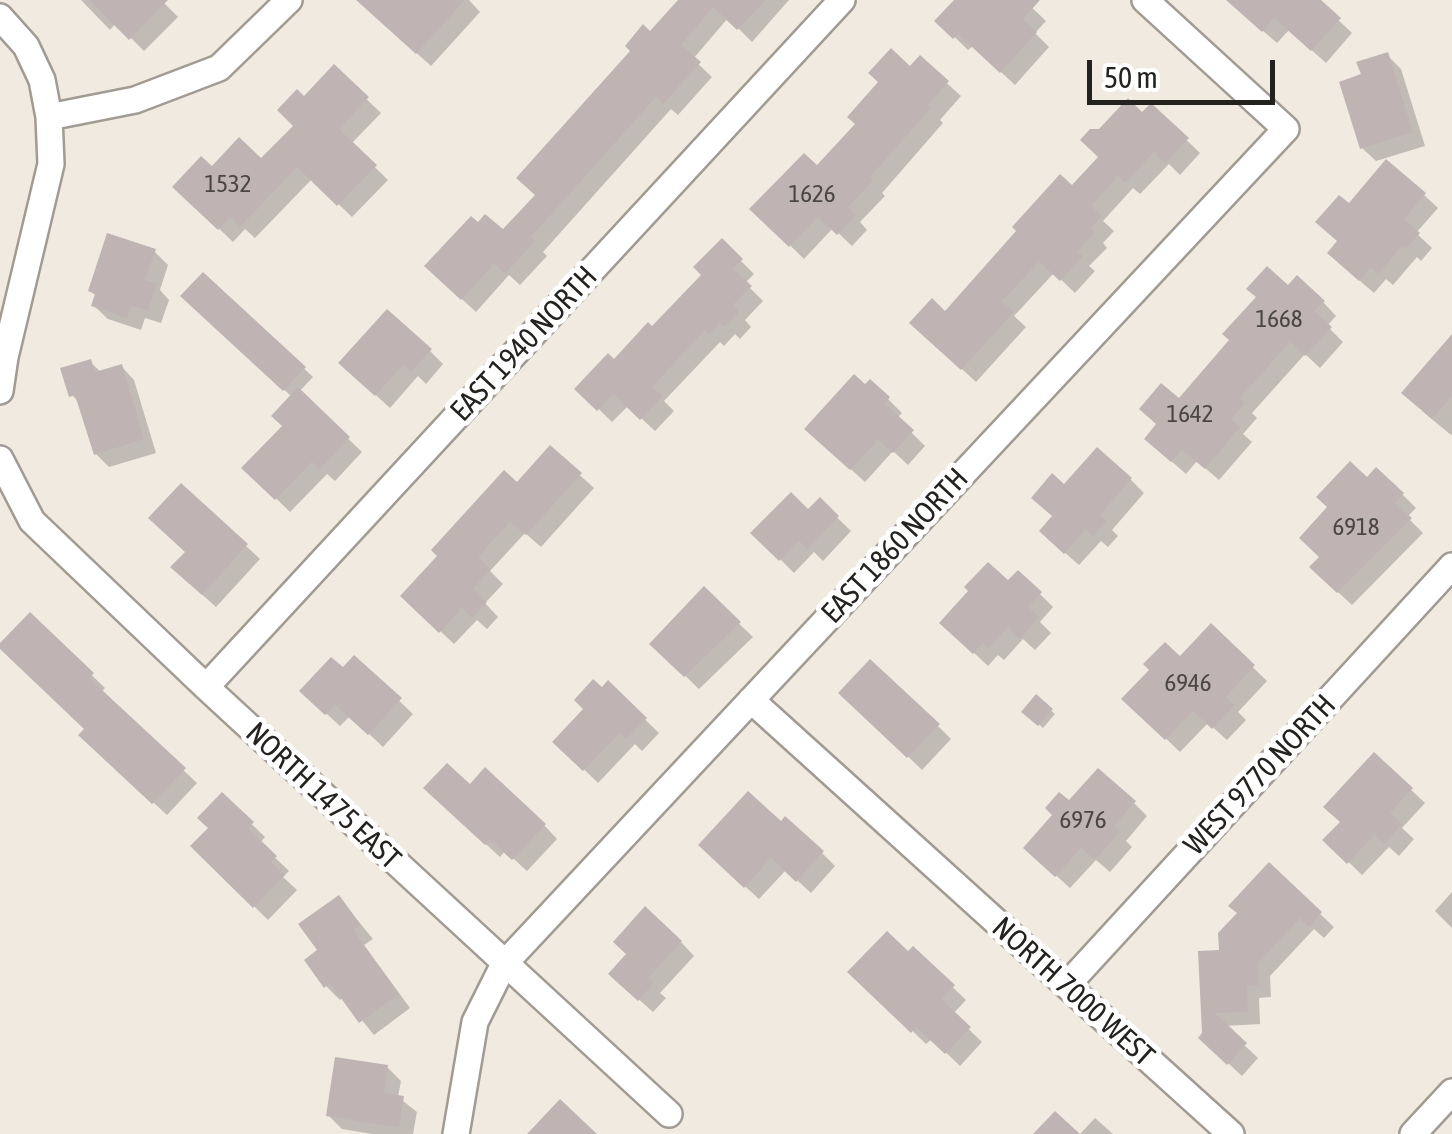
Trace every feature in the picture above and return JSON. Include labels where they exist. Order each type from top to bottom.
[{"type":"street","points":[[49,117],[136,100],[219,68],[289,0]]},
{"type":"street","name":"EAST 1940 NORTH","points":[[206,687],[842,0]]},
{"type":"street","name":"EAST 1860 NORTH","points":[[456,1134],[475,1022],[504,964],[1286,128],[1144,0]]},
{"type":"street","points":[[0,17],[26,46],[42,80],[49,117],[51,164],[0,391]]},
{"type":"street","name":"NORTH 1475 EAST","points":[[0,459],[32,521],[669,1114]]},
{"type":"street","name":"WEST 9770 NORTH","points":[[1067,985],[1452,566]]},
{"type":"street","name":"NORTH 7000 WEST","points":[[751,700],[1231,1134]]},
{"type":"street","points":[[1412,1134],[1452,1092]]},
{"type":"building","points":[[89,0],[168,0],[129,40]]},
{"type":"building","points":[[356,0],[465,0],[416,54]]},
{"type":"building","points":[[678,0],[766,0],[737,30],[713,7],[681,45],[701,62],[663,104],[656,97],[531,237],[535,241],[505,274],[494,264],[461,300],[424,266],[471,216],[478,222],[485,214],[503,229],[535,195],[516,178],[630,51],[625,46],[643,24],[650,31]]},
{"type":"building","points":[[954,0],[1040,0],[1023,19],[1037,32],[1000,73],[958,34],[953,39],[934,21]]},
{"type":"building","points":[[1226,0],[1321,0],[1341,18],[1311,51],[1274,18],[1262,32]]},
{"type":"building","points":[[891,48],[910,66],[920,55],[949,81],[928,105],[931,108],[870,177],[873,181],[848,207],[856,215],[837,235],[818,217],[789,247],[749,209],[804,153],[817,165],[855,124],[847,117],[878,82],[868,73]]},
{"type":"building","points":[[1388,52],[1413,132],[1360,149],[1339,82],[1361,74],[1356,62]]},
{"type":"building","points":[[334,64],[369,97],[339,129],[377,165],[337,206],[297,167],[240,227],[230,217],[218,230],[172,187],[201,156],[212,166],[239,137],[261,158],[293,126],[277,110],[297,89],[304,96]]},
{"type":"building","points":[[1128,98],[1142,112],[1151,103],[1189,138],[1165,163],[1154,152],[1125,183],[1118,176],[1091,206],[1102,216],[1091,228],[1095,232],[1077,252],[1083,256],[1060,281],[1039,262],[1002,301],[1014,312],[961,370],[909,323],[932,298],[945,311],[1060,174],[1072,185],[1098,157],[1080,140],[1090,129],[1099,129]]},
{"type":"building","points":[[1386,159],[1426,193],[1404,219],[1420,233],[1406,249],[1402,246],[1378,274],[1371,267],[1359,281],[1327,253],[1337,241],[1315,222],[1339,195],[1349,203]]},
{"type":"building","points":[[107,233],[156,249],[145,280],[157,284],[148,311],[131,306],[127,318],[91,306],[95,294],[88,291]]},
{"type":"building","points":[[722,238],[743,259],[733,269],[752,286],[733,305],[739,312],[724,327],[720,323],[709,334],[705,330],[652,387],[663,396],[640,420],[613,394],[597,411],[574,389],[608,353],[614,359],[648,322],[652,326],[701,275],[693,267]]},
{"type":"building","points":[[1267,266],[1288,285],[1297,275],[1325,301],[1314,311],[1332,327],[1305,356],[1290,342],[1240,398],[1245,403],[1231,419],[1240,427],[1205,469],[1182,450],[1171,462],[1144,439],[1156,424],[1139,409],[1161,383],[1179,398],[1229,340],[1222,334],[1256,297],[1246,289]]},
{"type":"building","points":[[203,272],[306,367],[283,391],[180,296]]},
{"type":"building","points":[[387,309],[432,349],[411,372],[403,365],[375,396],[338,363]]},
{"type":"building","points":[[1452,334],[1452,396],[1432,419],[1401,393]]},
{"type":"building","points":[[91,359],[95,372],[122,364],[144,439],[94,455],[75,395],[69,397],[60,368]]},
{"type":"building","points":[[854,374],[865,384],[870,379],[890,397],[885,404],[914,430],[893,453],[878,440],[850,470],[804,429]]},
{"type":"building","points":[[298,387],[350,437],[320,469],[312,462],[275,500],[241,468],[282,426],[271,416]]},
{"type":"building","points":[[550,445],[582,473],[526,535],[510,522],[478,557],[491,569],[473,589],[487,602],[472,618],[462,608],[439,633],[400,596],[437,556],[431,550],[504,470],[517,482]]},
{"type":"building","points":[[1097,447],[1132,478],[1100,515],[1107,521],[1093,536],[1086,529],[1064,554],[1039,531],[1052,516],[1031,498],[1052,473],[1064,484]]},
{"type":"building","points":[[1350,461],[1367,477],[1376,467],[1404,493],[1395,503],[1412,518],[1337,593],[1309,567],[1319,557],[1299,538],[1327,507],[1316,497]]},
{"type":"building","points":[[181,483],[248,544],[202,595],[170,567],[185,552],[148,518]]},
{"type":"building","points":[[791,492],[808,509],[820,497],[839,516],[807,549],[799,541],[779,561],[750,533]]},
{"type":"building","points":[[988,562],[1008,580],[1018,570],[1042,592],[1028,607],[1039,617],[1020,639],[1008,627],[989,648],[983,643],[973,654],[939,623],[968,591],[964,587]]},
{"type":"building","points":[[704,586],[741,622],[684,677],[649,644]]},
{"type":"building","points":[[30,612],[94,673],[89,678],[186,768],[152,804],[78,735],[84,729],[0,649],[0,643]]},
{"type":"building","points":[[1211,623],[1255,665],[1226,697],[1235,705],[1212,729],[1193,711],[1165,740],[1121,699],[1149,670],[1143,664],[1165,642],[1180,656]]},
{"type":"building","points":[[354,655],[402,698],[368,735],[335,705],[325,715],[299,691],[331,657],[343,667]]},
{"type":"building","points":[[870,659],[940,724],[907,758],[838,693]]},
{"type":"building","points":[[593,679],[602,687],[608,680],[647,718],[626,739],[620,733],[583,771],[552,742],[583,709],[574,700]]},
{"type":"building","points":[[1036,694],[1053,709],[1038,726],[1021,712]]},
{"type":"building","points":[[1374,752],[1413,788],[1390,813],[1402,824],[1384,844],[1374,835],[1347,864],[1322,840],[1340,822],[1323,807]]},
{"type":"building","points":[[447,763],[470,784],[485,767],[546,824],[512,860],[490,840],[485,845],[423,788]]},
{"type":"building","points":[[1098,768],[1136,801],[1114,826],[1120,832],[1095,860],[1081,848],[1055,877],[1023,848],[1052,815],[1045,808],[1059,792],[1069,800]]},
{"type":"building","points":[[748,791],[781,821],[785,816],[824,851],[796,882],[771,858],[744,888],[698,845]]},
{"type":"building","points":[[222,792],[254,822],[248,828],[277,856],[271,862],[285,875],[253,908],[190,846],[208,828],[197,818]]},
{"type":"building","points":[[1269,862],[1322,912],[1309,927],[1300,918],[1258,963],[1259,985],[1247,986],[1248,1012],[1215,1013],[1247,1043],[1227,1065],[1198,1038],[1202,1033],[1198,951],[1219,950],[1218,933],[1237,913],[1228,906]]},
{"type":"building","points":[[339,895],[361,925],[353,930],[399,994],[359,1023],[330,983],[324,988],[304,960],[317,950],[298,924]]},
{"type":"building","points":[[645,906],[682,941],[648,978],[654,983],[638,1001],[608,974],[626,954],[613,942]]},
{"type":"building","points":[[887,931],[908,951],[913,946],[955,985],[941,999],[971,1027],[945,1054],[916,1027],[911,1033],[847,972]]},
{"type":"building","points":[[335,1057],[388,1065],[384,1093],[404,1096],[399,1128],[326,1116]]},
{"type":"building","points":[[560,1099],[597,1134],[527,1134]]},
{"type":"building","points":[[1055,1111],[1080,1134],[1033,1134]]}]
